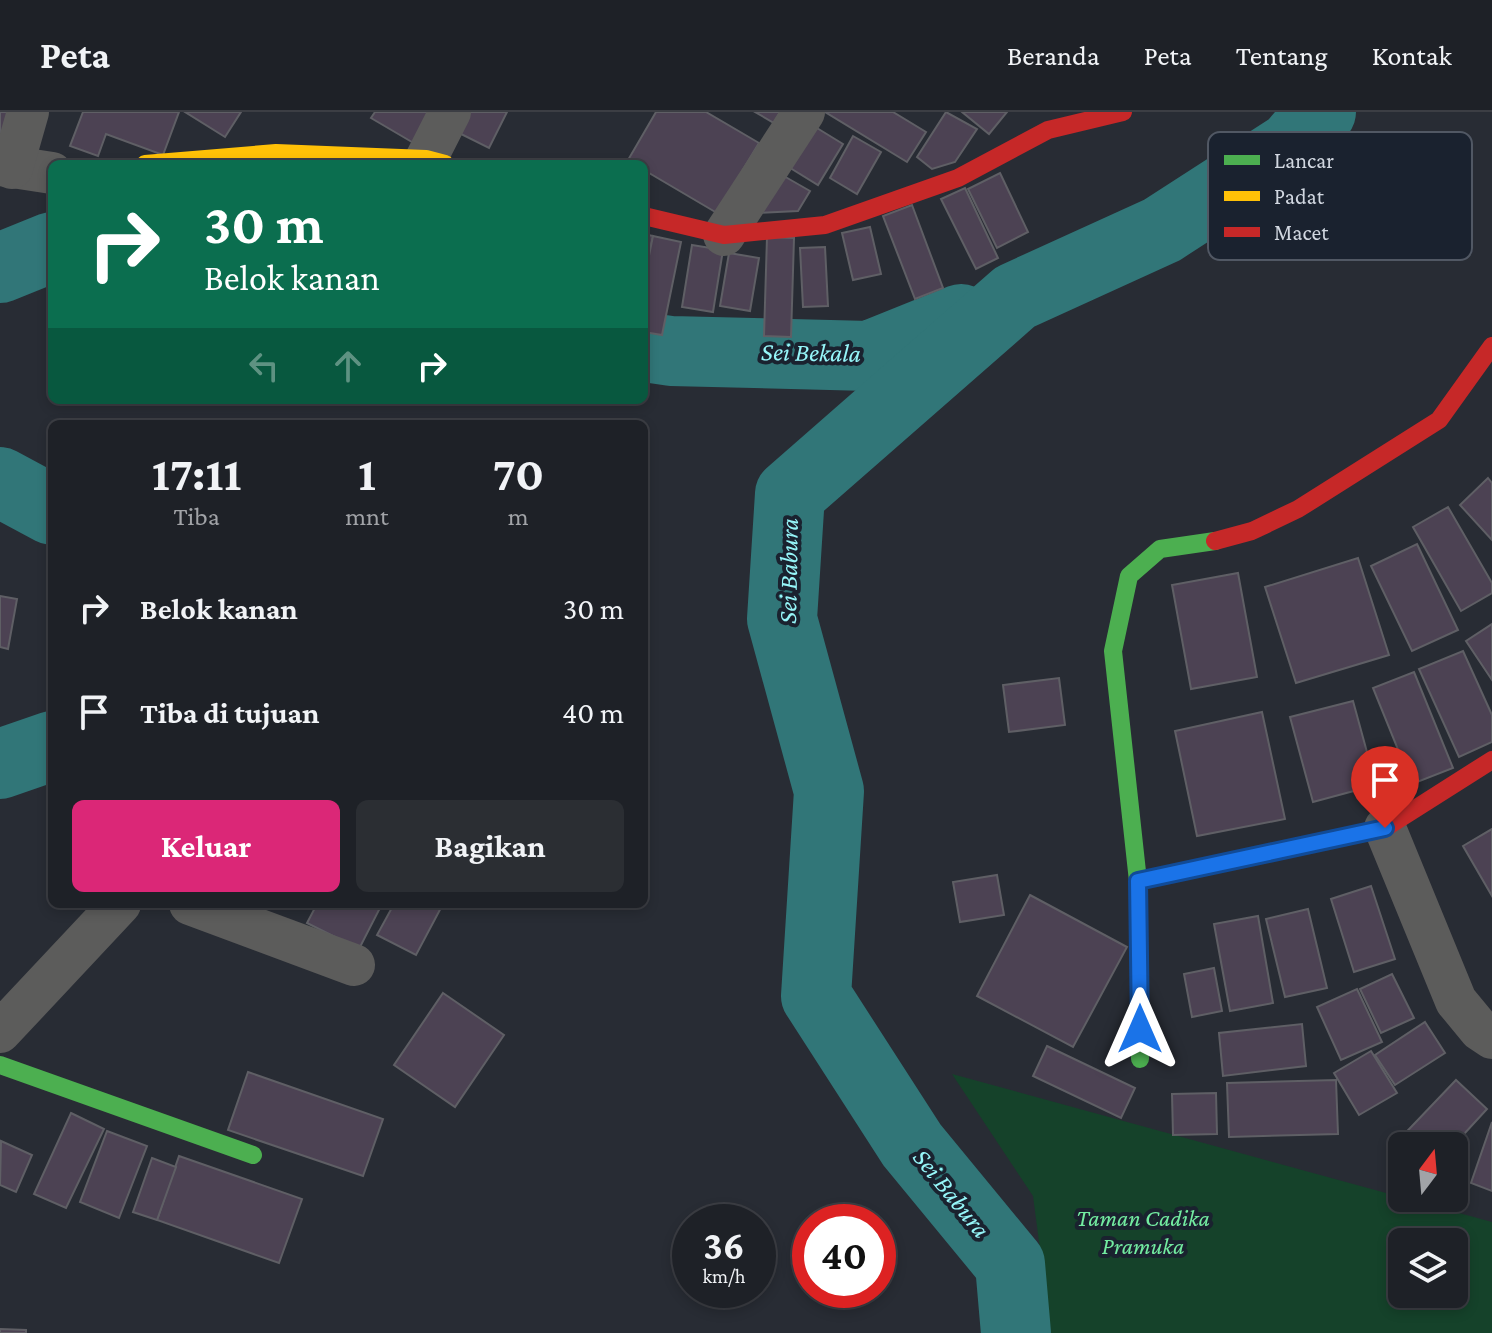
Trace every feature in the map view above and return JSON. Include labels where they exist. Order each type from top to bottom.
[{"type":"street","points":[[21,168],[28,112]]},
{"type":"street","points":[[436,160],[450,112]]},
{"type":"street","points":[[724,235],[804,112]]},
{"type":"street","points":[[648,217],[724,235],[825,225],[958,178],[1048,130],[1123,112]]},
{"type":"street","points":[[193,160],[276,153],[416,160]]},
{"type":"street","points":[[1140,1059],[1138,881],[1113,651],[1129,576],[1160,549],[1206,543],[1252,531],[1298,509],[1439,420],[1492,346]]},
{"type":"street","points":[[1138,881],[1385,828],[1492,760]]},
{"type":"street","points":[[1385,828],[1456,1001],[1480,1030],[1492,1038]]},
{"type":"street","points":[[0,1032],[116,908]]},
{"type":"street","points":[[201,908],[354,965]]},
{"type":"street","points":[[0,1065],[253,1155]]},
{"type":"green space","name":"Taman Cadika Pramuka","points":[[952,1074],[1388,1193],[1388,1212],[1456,1212],[1492,1222],[1492,1333],[1051,1333],[1033,1196]]},
{"type":"building","points":[[0,112],[17,112],[0,143]]},
{"type":"building","points":[[83,112],[179,112],[163,155],[106,134],[98,156],[70,146]]},
{"type":"building","points":[[185,112],[241,112],[225,137]]},
{"type":"building","points":[[375,112],[437,112],[417,145],[371,118]]},
{"type":"building","points":[[460,112],[507,112],[489,148],[451,129]]},
{"type":"building","points":[[656,112],[706,112],[759,143],[717,213],[648,172],[648,160],[628,160]]},
{"type":"building","points":[[755,112],[780,112],[774,123]]},
{"type":"building","points":[[825,112],[893,112],[926,132],[907,162]]},
{"type":"building","points":[[946,112],[977,129],[955,162],[932,169],[917,157]]},
{"type":"building","points":[[962,112],[1007,112],[989,134]]},
{"type":"building","points":[[812,125],[843,144],[818,185],[787,166]]},
{"type":"building","points":[[853,136],[881,152],[857,194],[830,178]]},
{"type":"building","points":[[1000,173],[1028,232],[997,248],[968,189]]},
{"type":"building","points":[[782,175],[810,191],[798,211],[758,213]]},
{"type":"building","points":[[965,188],[998,258],[976,269],[941,199]]},
{"type":"building","points":[[912,205],[943,288],[915,299],[883,216]]},
{"type":"building","points":[[870,227],[881,274],[853,280],[842,233]]},
{"type":"building","points":[[648,235],[653,236],[648,260]]},
{"type":"building","points":[[653,236],[681,242],[662,335],[648,333],[648,260]]},
{"type":"building","points":[[767,237],[794,238],[791,337],[764,336]]},
{"type":"building","points":[[692,245],[723,250],[713,312],[682,307]]},
{"type":"building","points":[[825,247],[828,306],[803,307],[800,248]]},
{"type":"building","points":[[729,253],[759,258],[750,311],[720,306]]},
{"type":"building","points":[[1488,478],[1492,483],[1492,540],[1460,505]]},
{"type":"building","points":[[1448,507],[1492,583],[1492,593],[1461,611],[1413,527]]},
{"type":"building","points":[[1417,544],[1458,630],[1412,651],[1371,566]]},
{"type":"building","points":[[1358,558],[1389,655],[1296,683],[1265,587]]},
{"type":"building","points":[[1238,573],[1257,677],[1191,689],[1172,585]]},
{"type":"building","points":[[0,596],[17,599],[8,649],[0,647]]},
{"type":"building","points":[[1492,624],[1492,680],[1466,641]]},
{"type":"building","points":[[1463,651],[1492,715],[1492,742],[1459,757],[1419,669]]},
{"type":"building","points":[[1414,672],[1453,768],[1412,784],[1373,688]]},
{"type":"building","points":[[1059,678],[1065,725],[1009,732],[1003,685]]},
{"type":"building","points":[[1353,701],[1376,785],[1313,802],[1290,717]]},
{"type":"building","points":[[1262,712],[1285,819],[1197,836],[1175,731]]},
{"type":"building","points":[[1492,829],[1492,896],[1463,846]]},
{"type":"building","points":[[997,875],[1004,915],[960,922],[953,882]]},
{"type":"building","points":[[1371,886],[1395,959],[1354,972],[1331,899]]},
{"type":"building","points":[[1030,895],[1127,947],[1073,1047],[977,996]]},
{"type":"building","points":[[315,908],[380,908],[359,949],[307,923]]},
{"type":"building","points":[[392,908],[441,908],[416,955],[377,935]]},
{"type":"building","points":[[1308,909],[1327,988],[1285,997],[1266,919]]},
{"type":"building","points":[[1258,916],[1273,1003],[1230,1011],[1214,924]]},
{"type":"building","points":[[1214,968],[1222,1011],[1192,1017],[1184,974]]},
{"type":"building","points":[[1392,974],[1414,1018],[1381,1033],[1360,989]]},
{"type":"building","points":[[1357,989],[1382,1042],[1341,1060],[1317,1007]]},
{"type":"building","points":[[443,993],[504,1035],[455,1107],[394,1065]]},
{"type":"building","points":[[1425,1022],[1445,1053],[1395,1085],[1375,1055]]},
{"type":"building","points":[[1302,1024],[1306,1066],[1223,1076],[1219,1033]]},
{"type":"building","points":[[1047,1046],[1135,1088],[1121,1118],[1033,1076]]},
{"type":"building","points":[[1371,1051],[1397,1093],[1359,1115],[1334,1073]]},
{"type":"building","points":[[248,1072],[383,1119],[363,1176],[228,1130]]},
{"type":"building","points":[[1336,1080],[1338,1134],[1229,1137],[1227,1083]]},
{"type":"building","points":[[1456,1080],[1487,1109],[1466,1132],[1406,1132]]},
{"type":"building","points":[[1216,1093],[1217,1134],[1173,1135],[1172,1094]]},
{"type":"building","points":[[71,1113],[104,1129],[66,1208],[34,1194]]},
{"type":"building","points":[[1492,1122],[1492,1191],[1471,1183]]},
{"type":"building","points":[[107,1131],[147,1146],[119,1218],[80,1202]]},
{"type":"building","points":[[1,1141],[32,1155],[16,1192],[0,1185]]},
{"type":"building","points":[[179,1156],[302,1199],[279,1263],[157,1220]]},
{"type":"building","points":[[152,1158],[176,1167],[157,1220],[133,1212]]},
{"type":"building","points":[[0,1329],[26,1330],[26,1333],[0,1333]]},
{"type":"waterway","name":"Sei Babura","points":[[1304,132],[1321,112]]},
{"type":"waterway","name":"Sei Babura","points":[[1016,1333],[1010,1264],[912,1145],[816,996],[829,791],[782,619],[790,494],[1015,297],[1162,230],[1208,200]]},
{"type":"waterway","name":"Sei Bekala","points":[[0,268],[48,249]]},
{"type":"waterway","name":"Sei Bekala","points":[[648,348],[671,351],[869,356],[961,319]]},
{"type":"waterway","name":"Sei Bekala","points":[[0,482],[48,508]]},
{"type":"waterway","name":"Sei Bekala","points":[[0,764],[48,747]]},
{"type":"traffic: fast","points":[[1140,1059],[1138,881],[1113,651],[1129,576],[1160,549],[1215,541]]},
{"type":"traffic: fast","points":[[0,1065],[253,1155]]},
{"type":"traffic: slow","points":[[193,160],[276,153],[430,160]]},
{"type":"traffic: jam","points":[[648,217],[724,235],[825,225],[958,178],[1048,130],[1123,112]]},
{"type":"traffic: jam","points":[[1215,541],[1252,531],[1298,509],[1439,420],[1492,346]]},
{"type":"traffic: jam","points":[[1138,881],[1385,828],[1492,760]]},
{"type":"route","points":[[1140,1029],[1138,881],[1385,828]]}]
